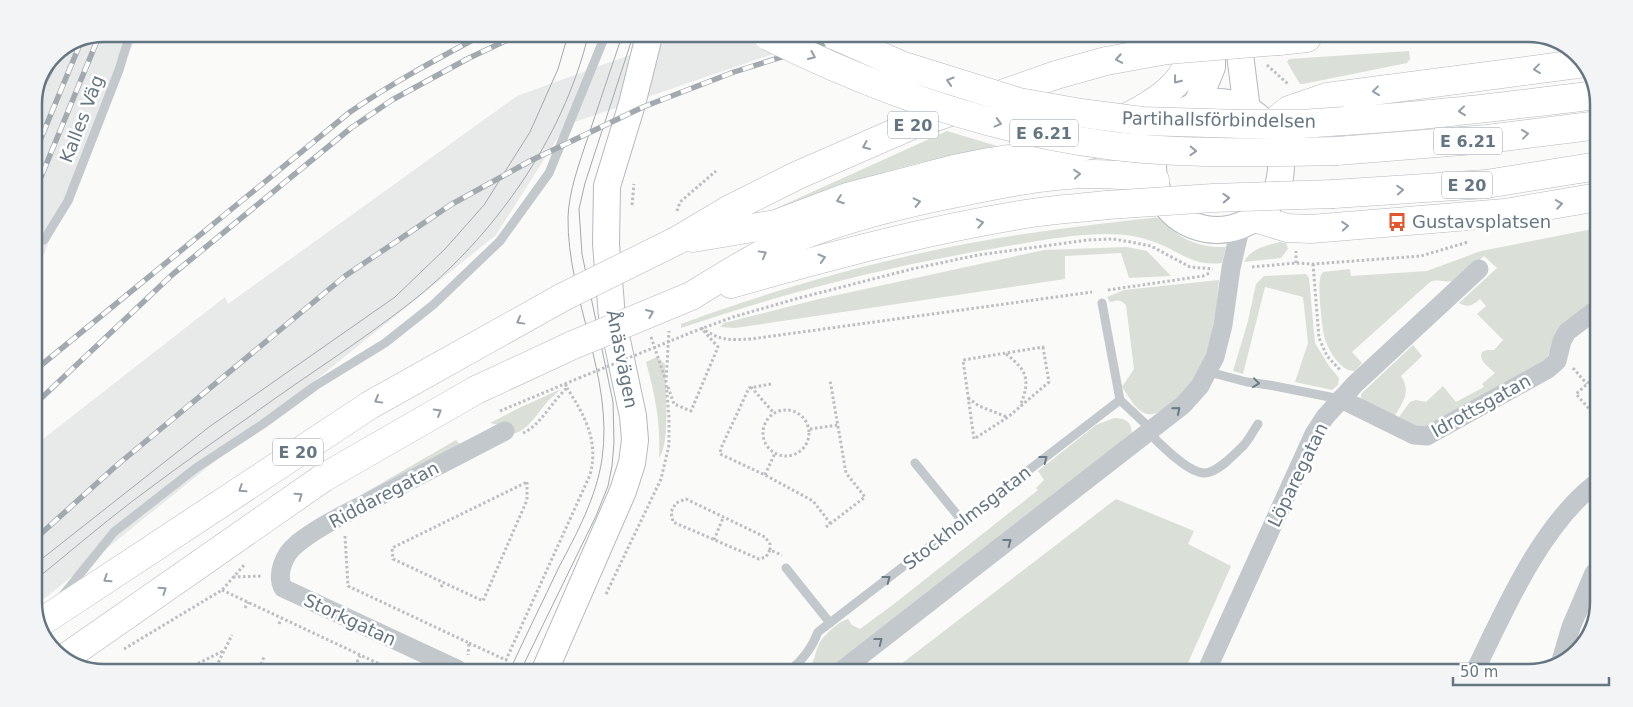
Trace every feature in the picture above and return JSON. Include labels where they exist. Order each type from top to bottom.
[{"type":"highway","name":"Partihallsförbindelsen","points":[[782,42],[858,76],[932,104],[1010,126],[1075,140],[1144,149],[1240,153],[1337,151],[1487,139],[1590,127]]},
{"type":"highway","name":"Partihallsförbindelsen","points":[[849,42],[901,65],[1019,102],[1081,113],[1151,122],[1301,124],[1469,111],[1589,96]]},
{"type":"highway","points":[[1063,151],[1160,97],[1175,84],[1198,42]]},
{"type":"highway","name":"E 20","points":[[45,619],[370,404],[563,297],[676,241],[730,209],[798,175],[913,125],[1056,75],[1106,61],[1167,50],[1257,42]]},
{"type":"highway","points":[[1258,118],[1327,97],[1575,64]]},
{"type":"highway","points":[[676,241],[776,224],[847,197],[954,169],[1063,151],[1119,138],[1185,112]]},
{"type":"highway","name":"E 20","points":[[71,654],[323,478],[476,390],[573,345],[691,296],[833,255],[1032,213],[1108,205],[1213,198],[1334,194],[1486,184],[1590,167]]},
{"type":"highway","points":[[691,296],[769,250],[792,240],[882,210],[994,185],[1057,176],[1104,173],[1155,180]]},
{"type":"highway","points":[[1248,222],[1287,228],[1311,229],[1505,212],[1590,198]]},
{"type":"street","name":"Ånäsvägen","points":[[548,664],[623,492],[632,463],[635,440],[634,416],[612,317],[606,244],[607,186],[632,104],[648,42]]},
{"type":"street","points":[[1185,112],[1209,103],[1222,102],[1236,105],[1258,118],[1276,141],[1280,154],[1281,173],[1275,193],[1267,207],[1248,222],[1217,230],[1191,224],[1177,216],[1164,202],[1155,180],[1153,169],[1155,151],[1160,137],[1185,112],[1212,67],[1212,42]]},
{"type":"street","points":[[1239,42],[1258,118]]},
{"type":"street","points":[[849,664],[1151,432],[1183,405],[1200,386],[1209,372],[1215,357],[1223,325],[1231,268],[1248,222]]},
{"type":"street","name":"Löparegatan","points":[[1210,664],[1314,434],[1325,416],[1355,384],[1480,269]]},
{"type":"street","name":"Idrottsgatan","points":[[1341,400],[1414,435],[1427,436],[1548,369],[1557,361],[1562,341],[1567,332],[1590,314]]},
{"type":"street","name":"Riddaregatan","points":[[279,575],[288,553],[296,545],[344,515],[505,431]]},
{"type":"street","points":[[1478,664],[1519,583],[1534,558],[1553,529],[1572,506],[1590,489]]},
{"type":"street","name":"Storkgatan","points":[[279,575],[283,588],[460,664]]},
{"type":"street","points":[[1563,654],[1571,627],[1590,586]]},
{"type":"lane","name":"Kalles Väg","points":[[44,240],[68,201],[119,70],[128,42]]},
{"type":"lane","points":[[45,617],[114,532],[196,468],[263,424],[315,386],[385,343],[433,305],[500,241],[549,173],[603,42]]},
{"type":"lane","points":[[1102,303],[1120,400],[1182,462],[1194,470],[1204,473],[1214,470],[1244,445],[1258,424]]},
{"type":"lane","points":[[1209,372],[1246,382],[1269,384],[1341,400]]},
{"type":"lane","name":"Stockholmsgatan","points":[[798,664],[813,647],[818,632],[830,622],[1120,400]]},
{"type":"lane","points":[[916,463],[963,522]]},
{"type":"lane","points":[[786,568],[830,622]]},
{"type":"path","points":[[344,515],[348,586],[506,660],[590,475],[594,452],[592,433],[565,383],[701,328],[799,298],[912,269],[978,255],[1088,240],[1113,239],[1151,246],[1190,267],[1219,269],[1203,276],[1108,290]]},
{"type":"path","points":[[1247,268],[1296,263],[1313,264],[1421,256],[1477,240]]},
{"type":"path","points":[[1313,264],[1319,338],[1327,356],[1355,384]]},
{"type":"path","points":[[701,328],[718,338],[750,339],[1098,292]]},
{"type":"path","points":[[666,382],[674,404],[691,411],[718,347],[701,328]]},
{"type":"path","points":[[1043,347],[1048,382],[1008,417],[974,439],[963,360],[1006,353],[1043,347]]},
{"type":"path","points":[[1006,353],[1021,365],[1024,374],[1026,391],[1020,407]]},
{"type":"path","points":[[826,527],[864,497],[846,473],[830,380]]},
{"type":"path","points":[[1590,381],[1576,394],[1590,410]]},
{"type":"path","points":[[771,384],[749,388],[720,454],[765,475],[813,501],[831,524]]},
{"type":"path","points":[[751,387],[773,412]]},
{"type":"path","points":[[505,431],[513,435],[526,432],[534,426],[558,395],[567,388]]},
{"type":"path","points":[[968,398],[979,406],[1008,417]]},
{"type":"path","points":[[790,409],[800,414],[806,420],[810,429],[807,441],[798,452],[790,456],[780,456],[767,447],[763,428],[766,419],[773,412],[790,409]]},
{"type":"path","points":[[810,429],[838,425]]},
{"type":"path","points":[[765,475],[774,453]]},
{"type":"path","points":[[527,482],[527,500],[483,601],[444,582],[393,559],[392,548],[527,482]]},
{"type":"path","points":[[686,499],[724,518],[765,537],[770,544],[770,550],[766,558],[758,559],[673,522],[671,512],[676,503],[686,499]]},
{"type":"path","points":[[714,540],[724,518]]},
{"type":"path","points":[[770,550],[788,557],[786,568]]},
{"type":"path","points":[[116,653],[222,590],[233,578],[279,575]]},
{"type":"path","points":[[442,587],[444,582]]},
{"type":"path","points":[[222,590],[378,664]]},
{"type":"path","points":[[245,608],[248,602]]},
{"type":"path","points":[[279,624],[281,619]]},
{"type":"path","points":[[221,664],[218,663],[232,635]]},
{"type":"path","points":[[462,664],[469,643]]},
{"type":"path","points":[[197,664],[224,651]]},
{"type":"path","points":[[357,662],[360,656]]},
{"type":"path","points":[[261,664],[264,657]]},
{"type":"shaded area","points":[[105,42],[134,42],[43,256],[43,101],[49,77],[61,61],[81,47]]},
{"type":"shaded area","points":[[666,42],[834,42],[776,53],[566,125],[496,235],[43,600],[43,439],[225,297],[228,304],[517,96]]},
{"type":"shaded area","points":[[1409,51],[1410,59],[1407,63],[1303,84],[1300,84],[1287,62],[1289,59]]},
{"type":"shaded area","points":[[947,131],[997,146],[882,173],[771,214],[770,211]]},
{"type":"shaded area","points":[[1161,217],[1174,231],[1189,241],[1207,246],[1226,247],[1222,263],[1197,261],[1155,242],[1135,236],[1092,234],[1065,237],[957,255],[877,272],[759,303],[681,328],[681,324],[759,297],[878,263],[959,245],[1019,235]]},
{"type":"shaded area","points":[[1590,230],[1590,309],[1550,351],[1545,362],[1424,429],[1396,421],[1410,402],[1416,400],[1426,402],[1443,386],[1456,402],[1484,387],[1482,384],[1495,373],[1485,364],[1481,355],[1482,352],[1487,350],[1494,350],[1503,340],[1477,314],[1486,306],[1480,299],[1470,306],[1459,303],[1497,268],[1484,256],[1466,274],[1453,281],[1436,280],[1430,282],[1352,352],[1362,363],[1355,371],[1341,365],[1328,346],[1323,330],[1320,301],[1321,275],[1323,272],[1350,269],[1351,276],[1427,271],[1481,251]]},
{"type":"shaded area","points":[[1280,242],[1286,243],[1288,249],[1281,258],[1244,262],[1250,254],[1264,246]]},
{"type":"shaded area","points":[[1127,247],[1147,251],[1171,276],[1129,278],[1121,253],[1065,256],[1065,279],[735,328],[720,327],[724,323],[819,299],[1044,250]]},
{"type":"shaded area","points":[[1306,274],[1309,278],[1315,343],[1339,378],[1338,385],[1332,390],[1295,382],[1308,343],[1303,297],[1265,287],[1243,374],[1233,371],[1248,321],[1256,284],[1264,276]]},
{"type":"shaded area","points":[[1219,280],[1208,348],[1193,380],[1169,405],[1154,414],[1144,413],[1135,405],[1122,387],[1134,369],[1126,305],[1120,301],[1110,302],[1107,297],[1124,290]]},
{"type":"shaded area","points":[[1413,345],[1422,356],[1401,376],[1406,393],[1393,419],[1361,401],[1361,394]]},
{"type":"shaded area","points":[[657,357],[665,364],[666,399],[665,440],[659,458],[657,409],[646,362]]},
{"type":"shaded area","points":[[561,389],[549,400],[529,425],[519,432],[513,434],[499,425],[490,423],[519,408]]},
{"type":"shaded area","points":[[1114,418],[1123,419],[1130,425],[1131,437],[836,664],[811,664],[820,642],[832,628],[848,619],[852,625],[860,629],[894,604],[1038,490],[1036,488],[1044,480],[1038,471],[1096,425]]},
{"type":"shaded area","points":[[456,440],[460,444],[287,541],[292,535]]},
{"type":"shaded area","points":[[1116,499],[1194,531],[1188,544],[1231,566],[1188,664],[901,664]]},
{"type":"tram line","points":[[43,558],[209,427],[395,297],[445,249],[484,205],[530,132],[558,69],[566,42]]},
{"type":"tram line","points":[[43,574],[146,491],[372,331],[410,303],[440,277],[496,217],[521,184],[543,149],[577,74],[586,42]]},
{"type":"tram line","points":[[513,664],[585,515],[595,488],[602,459],[604,428],[602,398],[575,278],[570,248],[568,217],[572,188],[620,42]]},
{"type":"tram line","points":[[524,664],[596,516],[608,486],[612,466],[614,442],[613,402],[582,254],[579,209],[585,183],[631,42]]},
{"type":"railway","points":[[43,364],[350,112],[398,81],[469,42]]},
{"type":"railway","points":[[43,397],[173,274],[351,128],[392,100],[469,58],[503,42]]},
{"type":"railway","points":[[43,532],[116,466],[345,276],[452,204],[530,161],[643,107],[734,72],[830,42]]},
{"type":"railway","points":[[43,172],[96,44]]},
{"type":"railway","points":[[43,133],[78,49]]},
{"type":"place","name":"Gustavsplatsen","points":[[1397,222]]}]
